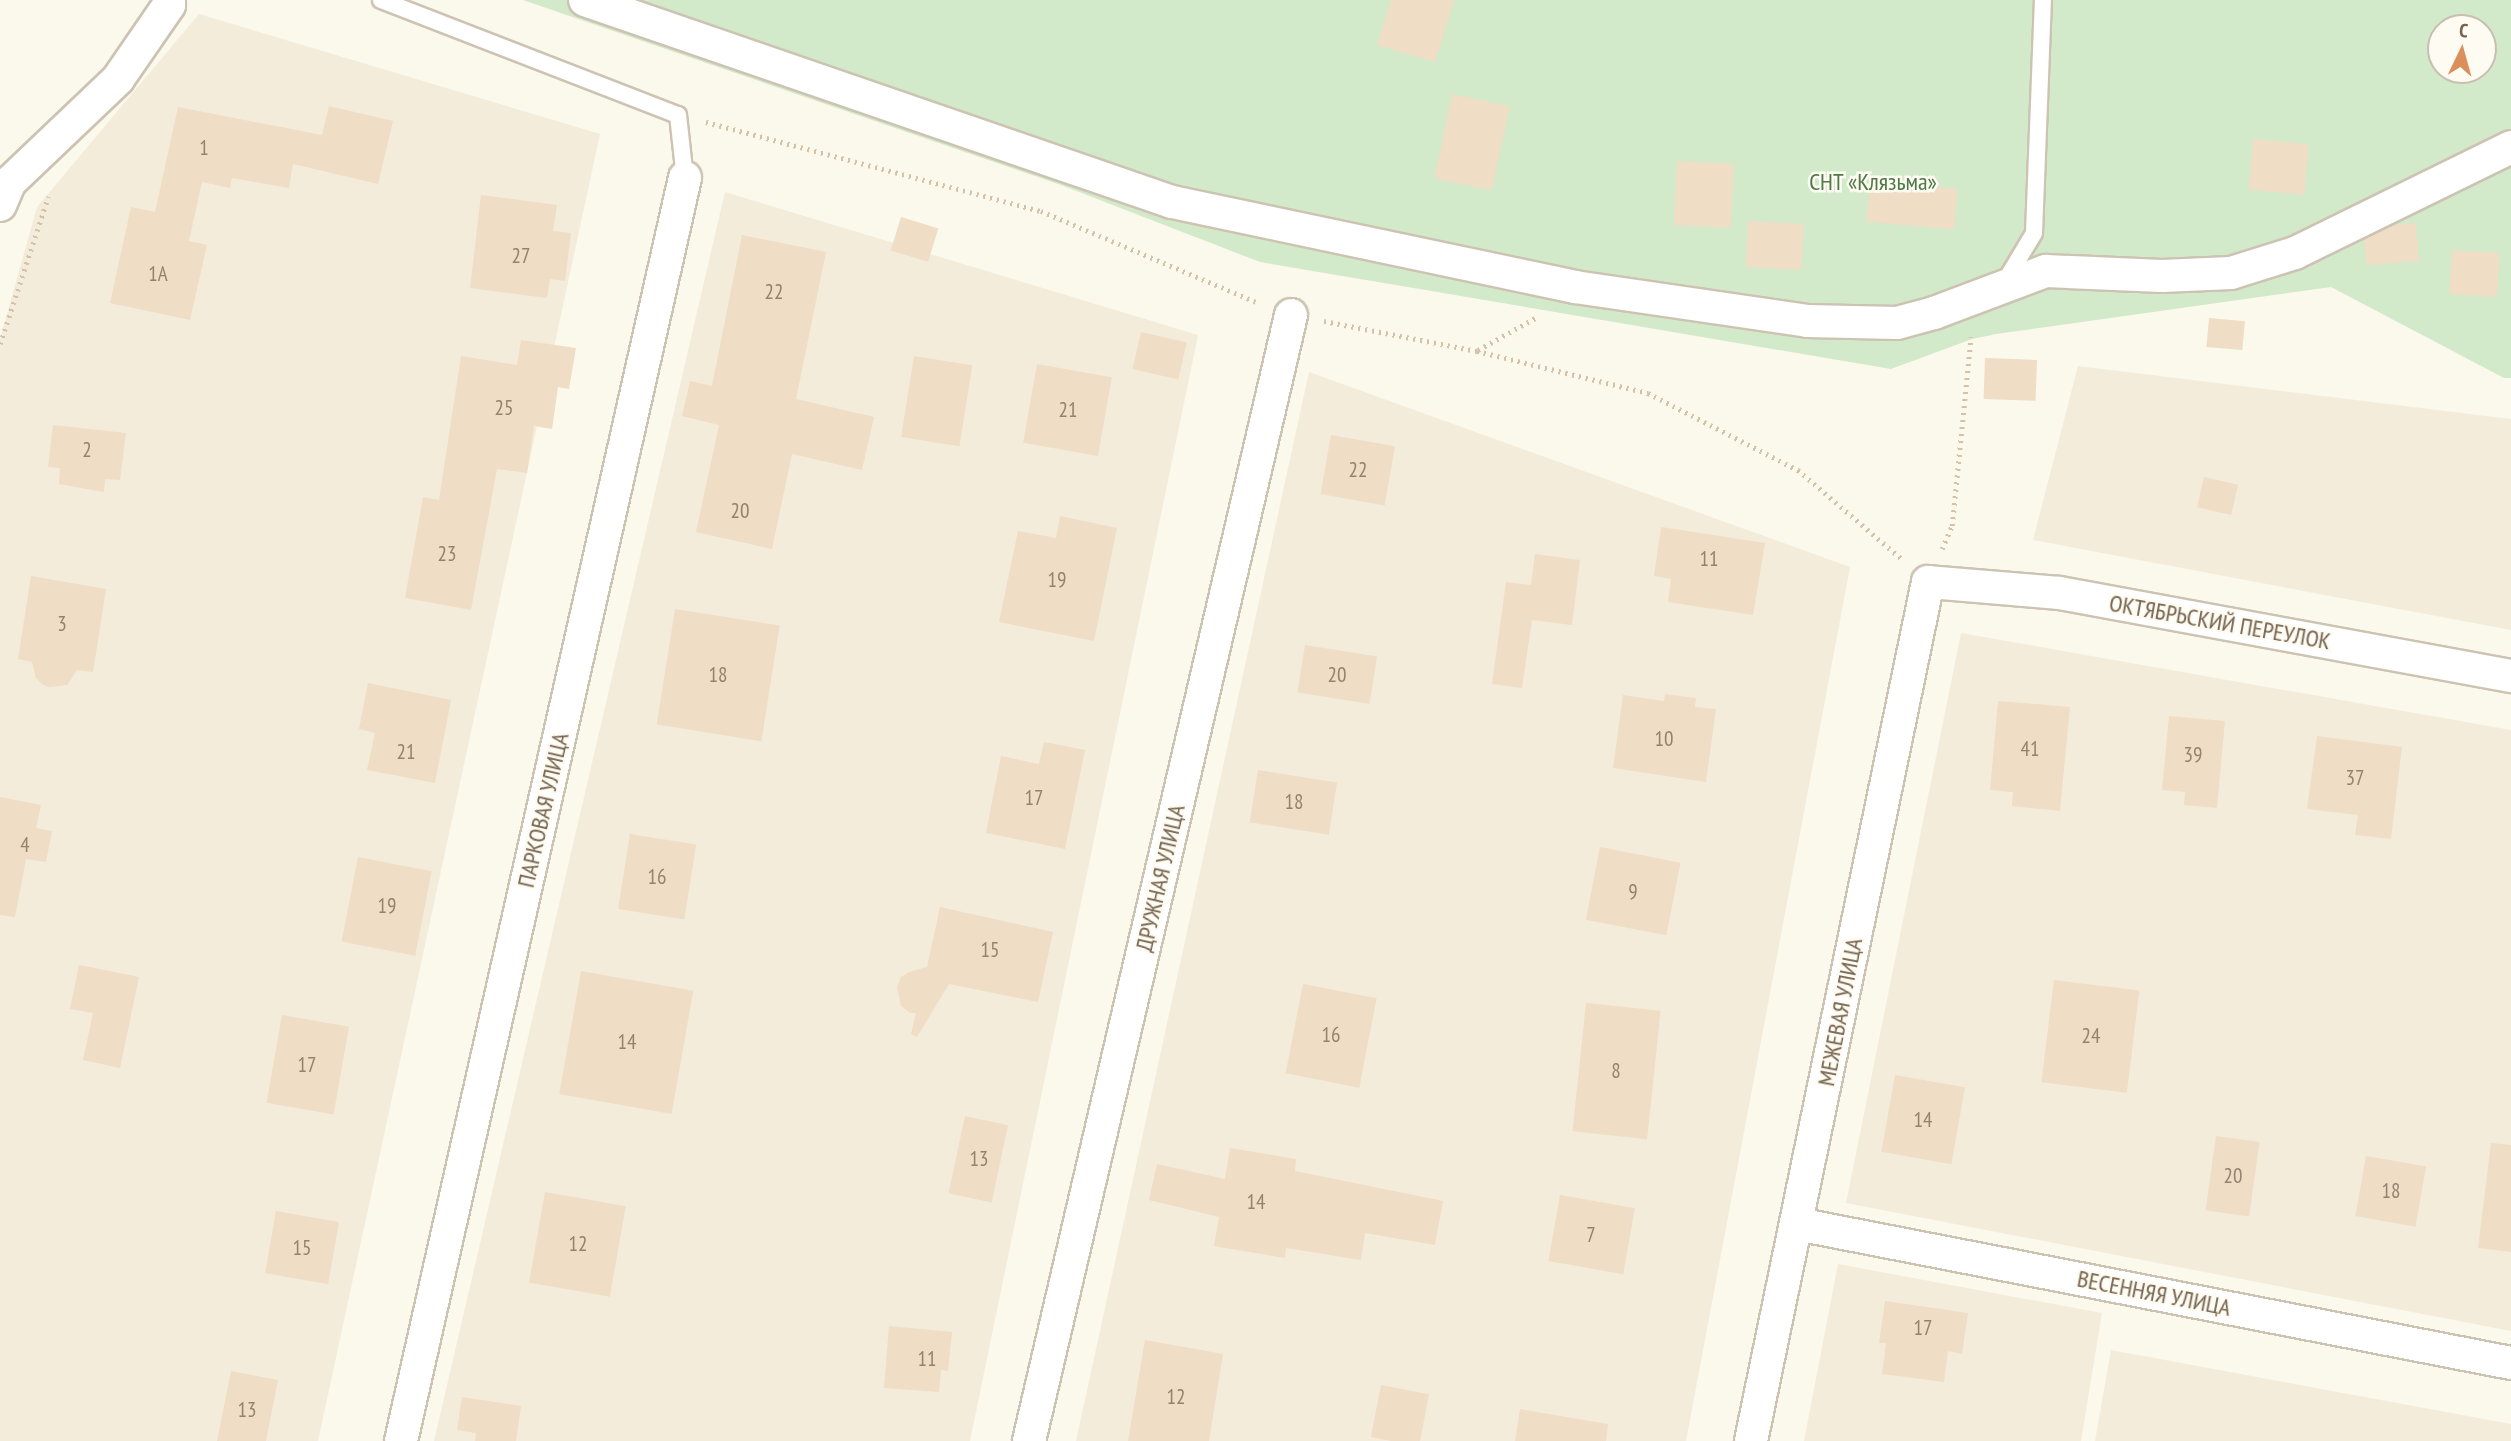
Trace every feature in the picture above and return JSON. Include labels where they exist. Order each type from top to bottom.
[{"type":"street","points":[[0,205],[10,182],[118,79],[170,5],[169,0]]},
{"type":"street","points":[[586,0],[1172,202],[1575,287],[1807,321],[1897,323],[1965,302],[2003,285],[2046,271],[2162,276],[2231,273],[2295,253],[2511,147]]},
{"type":"street","name":"ПАРКОВАЯ УЛИЦА","points":[[401,1441],[685,178]]},
{"type":"street","name":"ДРУЖНАЯ УЛИЦА","points":[[1029,1441],[1291,315]]},
{"type":"street","name":"ОКТЯБРЬСКИЙ ПЕРЕУЛОК","points":[[1928,582],[2059,593],[2511,676]]},
{"type":"street","name":"МЕЖЕВАЯ УЛИЦА","points":[[1751,1441],[1928,582]]},
{"type":"street","name":"ВЕСЕННЯЯ УЛИЦА","points":[[1797,1224],[2511,1363]]},
{"type":"lane","points":[[381,0],[678,115],[685,178]]},
{"type":"lane","points":[[2003,285],[2034,233],[2043,0]]},
{"type":"path","points":[[678,115],[1041,211],[1176,271],[1291,315],[1477,351],[1648,393],[1798,470],[1928,582],[1952,526],[1972,339],[1965,302]]},
{"type":"path","points":[[0,344],[48,197],[55,185]]},
{"type":"path","points":[[1477,351],[1549,310],[1575,287]]},
{"type":"shaded area","points":[[199,14],[600,134],[318,1441],[0,1441],[0,339],[37,207]]},
{"type":"shaded area","points":[[725,192],[1198,335],[970,1441],[434,1441]]},
{"type":"shaded area","points":[[2078,366],[2511,419],[2511,630],[2033,540]]},
{"type":"shaded area","points":[[1309,372],[1850,567],[1686,1441],[1076,1441]]},
{"type":"shaded area","points":[[1961,633],[2511,730],[2511,1331],[1846,1203]]},
{"type":"shaded area","points":[[1838,1264],[2102,1313],[2081,1441],[1804,1441]]},
{"type":"shaded area","points":[[2111,1350],[2511,1424],[2511,1441],[2095,1441]]},
{"type":"green space","name":"СНТ «Клязьма»","points":[[523,0],[2511,0],[2511,378],[2504,378],[2331,287],[1996,334],[1972,339],[1891,369],[1260,262],[1061,185]]},
{"type":"building","points":[[1391,0],[1454,0],[1435,62],[1377,45]]},
{"type":"building","points":[[1452,94],[1510,106],[1492,190],[1434,178]]},
{"type":"building","points":[[329,106],[393,121],[378,184],[293,164],[289,188],[232,178],[230,188],[202,182],[189,241],[207,245],[190,320],[110,303],[131,207],[155,212],[178,107],[322,135]]},
{"type":"building","points":[[2253,139],[2309,144],[2304,195],[2249,190]]},
{"type":"building","points":[[1677,161],[1734,164],[1731,228],[1674,225]]},
{"type":"building","points":[[1870,181],[1958,189],[1954,230],[1866,222]]},
{"type":"building","points":[[481,195],[557,205],[553,231],[571,233],[565,281],[550,279],[547,298],[470,288]]},
{"type":"building","points":[[901,217],[938,228],[928,262],[891,250]]},
{"type":"building","points":[[1748,221],[1804,224],[1802,270],[1746,267]]},
{"type":"building","points":[[2416,223],[2419,261],[2366,265],[2364,240],[2393,225]]},
{"type":"building","points":[[742,235],[826,252],[796,399],[874,417],[862,470],[792,454],[772,549],[696,532],[719,425],[682,416],[690,381],[712,386]]},
{"type":"building","points":[[2452,250],[2500,253],[2497,297],[2449,294]]},
{"type":"building","points":[[2209,318],[2245,321],[2242,350],[2206,347]]},
{"type":"building","points":[[1141,332],[1187,343],[1178,380],[1132,369]]},
{"type":"building","points":[[521,340],[576,348],[569,389],[558,387],[552,429],[534,426],[527,473],[497,469],[471,610],[405,598],[423,497],[439,500],[461,356],[517,365]]},
{"type":"building","points":[[914,356],[972,365],[959,446],[901,437]]},
{"type":"building","points":[[1985,358],[2037,360],[2036,401],[1984,399]]},
{"type":"building","points":[[1037,364],[1112,377],[1098,456],[1023,443]]},
{"type":"building","points":[[53,425],[126,433],[120,480],[105,479],[104,492],[59,484],[60,468],[48,467]]},
{"type":"building","points":[[1331,435],[1395,446],[1385,505],[1321,494]]},
{"type":"building","points":[[2204,477],[2238,485],[2231,515],[2197,507]]},
{"type":"building","points":[[1060,516],[1117,528],[1094,641],[999,622],[1018,531],[1056,538]]},
{"type":"building","points":[[1661,527],[1765,543],[1753,615],[1668,602],[1671,579],[1654,576]]},
{"type":"building","points":[[1535,554],[1580,560],[1572,625],[1532,620],[1522,688],[1492,684],[1506,582],[1531,585]]},
{"type":"building","points":[[31,576],[106,589],[93,672],[77,670],[67,685],[49,687],[42,684],[36,678],[32,662],[18,659]]},
{"type":"building","points":[[675,609],[780,626],[761,741],[657,725]]},
{"type":"building","points":[[1305,645],[1377,656],[1370,704],[1297,692]]},
{"type":"building","points":[[368,683],[451,700],[435,783],[367,770],[375,733],[359,729]]},
{"type":"building","points":[[1665,694],[1696,698],[1695,707],[1716,709],[1706,782],[1613,768],[1623,695],[1664,701]]},
{"type":"building","points":[[1998,701],[2070,707],[2060,811],[2012,806],[2013,792],[1990,790]]},
{"type":"building","points":[[2169,716],[2225,721],[2217,808],[2184,805],[2185,792],[2162,790]]},
{"type":"building","points":[[2317,736],[2402,747],[2391,839],[2355,835],[2358,815],[2307,809]]},
{"type":"building","points":[[1044,742],[1085,750],[1065,849],[986,833],[1001,756],[1039,764]]},
{"type":"building","points":[[1258,770],[1337,783],[1329,835],[1250,822]]},
{"type":"building","points":[[0,797],[41,805],[36,828],[52,831],[46,862],[26,859],[15,917],[0,915]]},
{"type":"building","points":[[630,834],[696,844],[684,920],[618,909]]},
{"type":"building","points":[[1600,847],[1680,863],[1666,935],[1586,920]]},
{"type":"building","points":[[358,857],[432,871],[415,956],[342,941]]},
{"type":"building","points":[[940,907],[1053,932],[1038,1002],[949,984],[917,1037],[911,1034],[916,1013],[910,1013],[901,1006],[897,987],[901,977],[927,967]]},
{"type":"building","points":[[79,965],[139,977],[120,1068],[83,1060],[93,1013],[70,1009]]},
{"type":"building","points":[[581,971],[693,991],[672,1114],[559,1094]]},
{"type":"building","points":[[2054,980],[2139,990],[2127,1093],[2041,1082]]},
{"type":"building","points":[[1303,984],[1377,998],[1359,1088],[1286,1073]]},
{"type":"building","points":[[1586,1003],[1661,1011],[1647,1139],[1573,1131]]},
{"type":"building","points":[[282,1015],[349,1027],[334,1114],[267,1103]]},
{"type":"building","points":[[1895,1075],[1965,1087],[1951,1164],[1881,1152]]},
{"type":"building","points":[[965,1116],[1008,1125],[992,1202],[949,1193]]},
{"type":"building","points":[[2216,1136],[2260,1142],[2249,1216],[2206,1210]]},
{"type":"building","points":[[2491,1143],[2511,1145],[2511,1252],[2478,1248]]},
{"type":"building","points":[[1230,1148],[1296,1159],[1295,1171],[1443,1201],[1435,1245],[1365,1233],[1361,1260],[1286,1248],[1285,1258],[1214,1246],[1219,1217],[1149,1200],[1157,1164],[1225,1179]]},
{"type":"building","points":[[2366,1156],[2426,1167],[2415,1227],[2355,1216]]},
{"type":"building","points":[[545,1192],[626,1206],[610,1297],[529,1283]]},
{"type":"building","points":[[1560,1195],[1635,1208],[1623,1274],[1548,1261]]},
{"type":"building","points":[[276,1211],[339,1222],[328,1284],[265,1273]]},
{"type":"building","points":[[1885,1301],[1968,1313],[1962,1354],[1948,1351],[1944,1382],[1882,1374],[1886,1343],[1879,1343]]},
{"type":"building","points":[[889,1326],[952,1332],[948,1371],[941,1370],[939,1392],[884,1388]]},
{"type":"building","points":[[1145,1340],[1223,1354],[1209,1441],[1128,1441]]},
{"type":"building","points":[[231,1371],[278,1380],[266,1441],[217,1441]]},
{"type":"building","points":[[1381,1385],[1429,1394],[1420,1441],[1391,1441],[1371,1437]]},
{"type":"building","points":[[462,1397],[521,1406],[516,1441],[475,1441],[476,1433],[457,1430]]},
{"type":"building","points":[[1520,1409],[1608,1424],[1606,1441],[1515,1441]]}]
